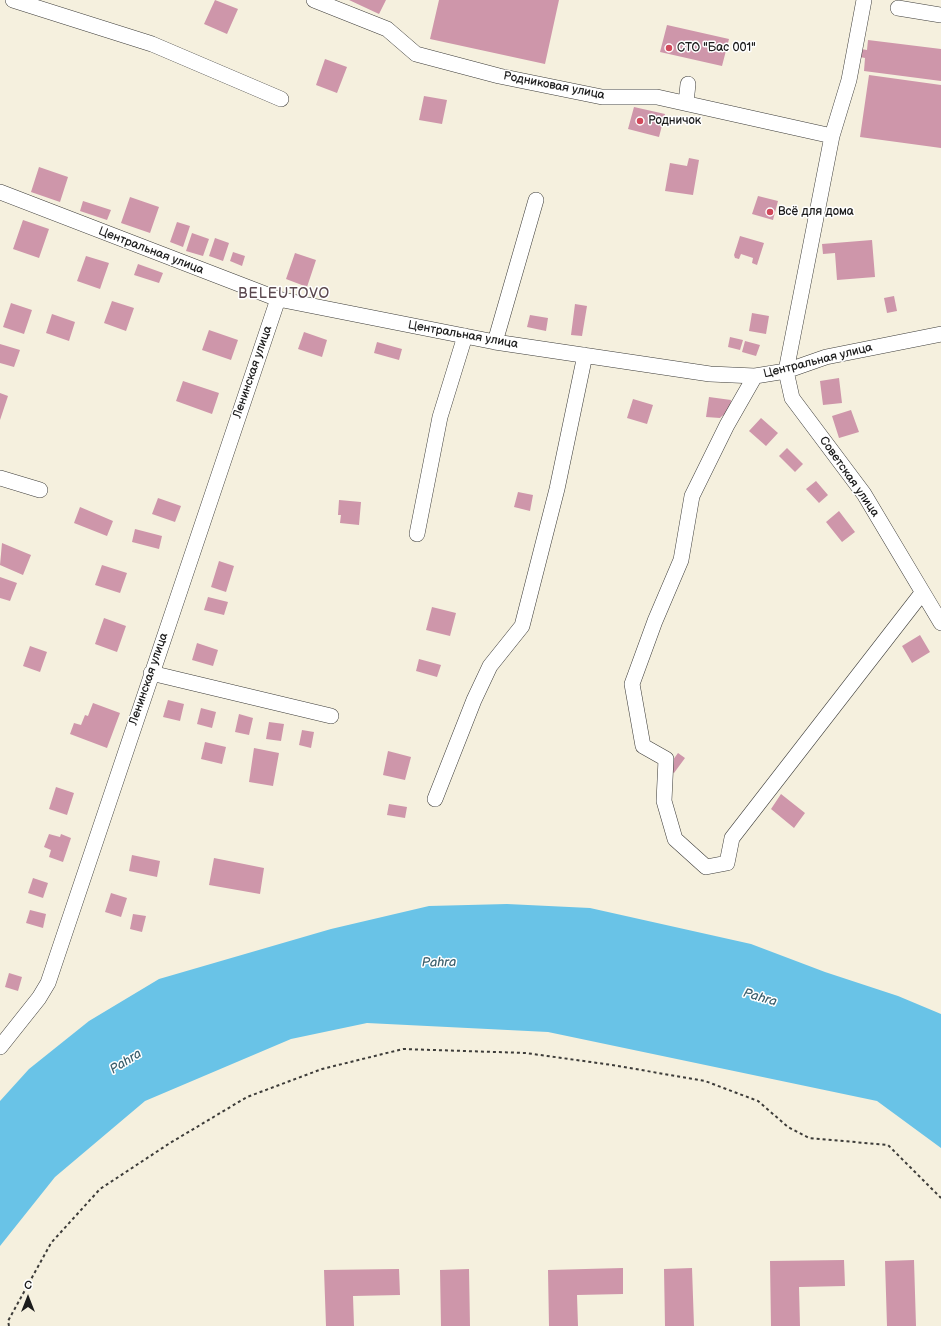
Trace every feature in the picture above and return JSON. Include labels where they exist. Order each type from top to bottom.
[{"type":"street","points":[[13,0],[152,44],[281,99]]},
{"type":"street","name":"Родниковая улица","points":[[314,0],[387,29],[416,54],[499,76],[602,97],[657,98],[686,103],[832,136]]},
{"type":"street","points":[[786,371],[832,136],[849,80],[864,0]]},
{"type":"street","points":[[898,8],[941,15]]},
{"type":"street","points":[[924,12],[941,9]]},
{"type":"street","points":[[686,103],[688,84]]},
{"type":"street","points":[[817,123],[832,136]]},
{"type":"street","name":"Центральная улица","points":[[0,192],[278,299],[495,342],[710,374],[754,376],[786,371],[826,357],[941,334]]},
{"type":"street","points":[[495,342],[536,200]]},
{"type":"street","name":"Ленинская улица","points":[[0,1048],[39,998],[48,982],[278,299]]},
{"type":"street","points":[[418,534],[440,418],[465,336]]},
{"type":"street","points":[[435,799],[474,700],[490,666],[522,626],[557,489],[585,355]]},
{"type":"street","name":"Советская улица","points":[[786,371],[792,398],[864,494],[941,623]]},
{"type":"street","points":[[754,376],[727,425],[692,496],[681,560],[655,621],[632,684],[643,746],[666,759],[664,801],[675,839],[706,867],[727,863],[732,838],[922,593]]},
{"type":"street","points":[[0,478],[40,490]]},
{"type":"street","points":[[152,673],[331,716]]},
{"type":"path","points":[[9,1326],[8,1321],[51,1243],[100,1189],[170,1143],[247,1097],[322,1069],[403,1049],[526,1053],[612,1065],[705,1081],[758,1101],[788,1127],[809,1138],[888,1145],[941,1198]]},
{"type":"water","name":"Pahra","points":[[507,904],[590,908],[751,944],[825,972],[898,996],[941,1014],[941,1148],[877,1101],[548,1032],[367,1023],[291,1039],[145,1101],[55,1177],[0,1246],[0,1101],[29,1069],[89,1021],[159,979],[331,929],[429,906]]},
{"type":"building","points":[[215,0],[238,9],[227,34],[204,24]]},
{"type":"building","points":[[349,0],[386,0],[379,14]]},
{"type":"building","points":[[439,0],[559,0],[545,64],[430,39]]},
{"type":"building","points":[[667,25],[729,39],[722,66],[660,52]]},
{"type":"building","points":[[868,40],[941,49],[941,81],[864,71],[865,58],[860,57],[861,49],[867,50]]},
{"type":"building","points":[[325,59],[347,67],[337,93],[316,85]]},
{"type":"building","points":[[869,75],[941,85],[941,148],[860,137]]},
{"type":"building","points":[[424,96],[447,100],[442,124],[419,120]]},
{"type":"building","points":[[634,107],[665,114],[659,137],[628,129]]},
{"type":"building","points":[[689,158],[699,160],[693,195],[665,191],[670,163],[687,166]]},
{"type":"building","points":[[39,167],[68,177],[60,202],[31,192]]},
{"type":"building","points":[[758,196],[778,201],[773,220],[752,214]]},
{"type":"building","points":[[130,197],[159,207],[150,233],[121,223]]},
{"type":"building","points":[[83,201],[111,210],[107,220],[80,211]]},
{"type":"building","points":[[23,220],[49,229],[39,258],[13,249]]},
{"type":"building","points":[[177,222],[190,226],[183,247],[170,242]]},
{"type":"building","points":[[192,233],[209,239],[203,256],[186,251]]},
{"type":"building","points":[[740,236],[764,243],[757,265],[752,263],[753,258],[741,254],[739,259],[735,258],[734,255]]},
{"type":"building","points":[[215,238],[229,243],[223,261],[209,256]]},
{"type":"building","points":[[872,240],[875,277],[837,280],[835,253],[823,254],[822,244]]},
{"type":"building","points":[[233,252],[245,256],[242,266],[230,261]]},
{"type":"building","points":[[295,253],[316,260],[307,287],[286,279]]},
{"type":"building","points":[[86,256],[109,263],[100,289],[77,281]]},
{"type":"building","points":[[138,264],[163,273],[159,283],[134,275]]},
{"type":"building","points":[[894,296],[897,311],[887,313],[884,298]]},
{"type":"building","points":[[112,301],[134,308],[126,331],[104,323]]},
{"type":"building","points":[[11,303],[32,310],[24,334],[3,327]]},
{"type":"building","points":[[575,304],[587,306],[582,336],[571,335]]},
{"type":"building","points":[[752,313],[769,316],[766,334],[749,331]]},
{"type":"building","points":[[52,314],[75,322],[69,341],[46,333]]},
{"type":"building","points":[[530,315],[548,318],[546,331],[527,327]]},
{"type":"building","points":[[209,330],[238,340],[231,360],[202,350]]},
{"type":"building","points":[[304,332],[327,340],[322,357],[298,349]]},
{"type":"building","points":[[730,337],[743,340],[740,350],[728,347]]},
{"type":"building","points":[[745,341],[760,345],[756,356],[742,352]]},
{"type":"building","points":[[377,342],[402,349],[399,360],[374,353]]},
{"type":"building","points":[[0,344],[20,350],[14,367],[0,363]]},
{"type":"building","points":[[839,378],[842,403],[823,405],[820,381]]},
{"type":"building","points":[[183,381],[219,393],[212,414],[176,401]]},
{"type":"building","points":[[0,393],[8,396],[0,420]]},
{"type":"building","points":[[709,397],[731,400],[730,412],[720,418],[706,417]]},
{"type":"building","points":[[633,399],[653,405],[647,424],[627,418]]},
{"type":"building","points":[[851,410],[859,432],[839,438],[832,416]]},
{"type":"building","points":[[761,418],[778,433],[766,446],[749,431]]},
{"type":"building","points":[[787,448],[803,464],[795,472],[779,456]]},
{"type":"building","points":[[816,481],[828,495],[819,503],[806,489]]},
{"type":"building","points":[[518,492],[533,495],[530,511],[514,507]]},
{"type":"building","points":[[158,498],[181,506],[175,522],[152,514]]},
{"type":"building","points":[[339,500],[361,502],[359,525],[340,523],[341,515],[338,515]]},
{"type":"building","points":[[80,507],[113,521],[107,536],[74,523]]},
{"type":"building","points":[[839,511],[855,532],[842,542],[826,522]]},
{"type":"building","points":[[135,529],[162,536],[159,549],[132,542]]},
{"type":"building","points":[[2,543],[31,555],[23,575],[0,565]]},
{"type":"building","points":[[219,561],[234,566],[226,592],[211,587]]},
{"type":"building","points":[[102,565],[127,573],[120,593],[95,585]]},
{"type":"building","points":[[0,577],[17,583],[10,601],[0,598]]},
{"type":"building","points":[[208,597],[228,602],[224,615],[204,610]]},
{"type":"building","points":[[432,607],[456,613],[450,636],[426,630]]},
{"type":"building","points":[[104,618],[126,626],[117,652],[95,644]]},
{"type":"building","points":[[920,635],[930,652],[912,663],[902,646]]},
{"type":"building","points":[[197,643],[218,650],[213,666],[192,660]]},
{"type":"building","points":[[30,646],[47,652],[40,672],[23,666]]},
{"type":"building","points":[[419,659],[441,665],[437,677],[416,671]]},
{"type":"building","points":[[168,700],[184,704],[180,721],[163,717]]},
{"type":"building","points":[[93,703],[120,713],[107,748],[70,734],[74,723],[81,725],[85,715],[88,716]]},
{"type":"building","points":[[201,708],[216,712],[212,728],[197,724]]},
{"type":"building","points":[[239,714],[253,718],[249,735],[235,732]]},
{"type":"building","points":[[269,722],[284,724],[281,741],[266,739]]},
{"type":"building","points":[[302,730],[314,732],[311,748],[299,745]]},
{"type":"building","points":[[205,742],[226,747],[222,764],[201,759]]},
{"type":"building","points":[[254,748],[279,753],[273,786],[249,782]]},
{"type":"building","points":[[388,751],[411,757],[405,780],[383,775]]},
{"type":"building","points":[[678,753],[685,758],[674,773],[667,768]]},
{"type":"building","points":[[56,787],[74,793],[67,815],[49,809]]},
{"type":"building","points":[[781,794],[805,813],[794,828],[771,809]]},
{"type":"building","points":[[389,804],[407,807],[405,818],[387,815]]},
{"type":"building","points":[[49,834],[60,837],[61,834],[71,838],[63,862],[49,857],[51,850],[44,847]]},
{"type":"building","points":[[132,855],[160,861],[157,877],[129,871]]},
{"type":"building","points":[[214,858],[264,868],[260,894],[209,885]]},
{"type":"building","points":[[33,878],[48,883],[43,898],[28,893]]},
{"type":"building","points":[[111,893],[127,898],[121,917],[105,912]]},
{"type":"building","points":[[30,910],[46,914],[43,928],[26,923]]},
{"type":"building","points":[[133,914],[146,916],[142,932],[130,929]]},
{"type":"building","points":[[9,973],[22,977],[18,991],[5,987]]},
{"type":"building","points":[[844,1260],[845,1286],[799,1287],[800,1326],[771,1326],[770,1261]]},
{"type":"building","points":[[914,1260],[916,1326],[887,1326],[885,1261]]},
{"type":"building","points":[[623,1268],[623,1294],[577,1295],[578,1326],[549,1326],[548,1270]]},
{"type":"building","points":[[692,1268],[694,1326],[665,1326],[664,1269]]},
{"type":"building","points":[[399,1269],[400,1295],[353,1296],[354,1326],[326,1326],[324,1270]]},
{"type":"building","points":[[469,1269],[470,1326],[441,1326],[440,1270]]},
{"type":"place","name":"СТО \"Бас 001\"","points":[[669,48]]},
{"type":"place","name":"Родничок","points":[[640,121]]},
{"type":"place","name":"Всё для дома","points":[[770,212]]},
{"type":"district","name":"BELEUTOVO","points":[[284,294]]}]
